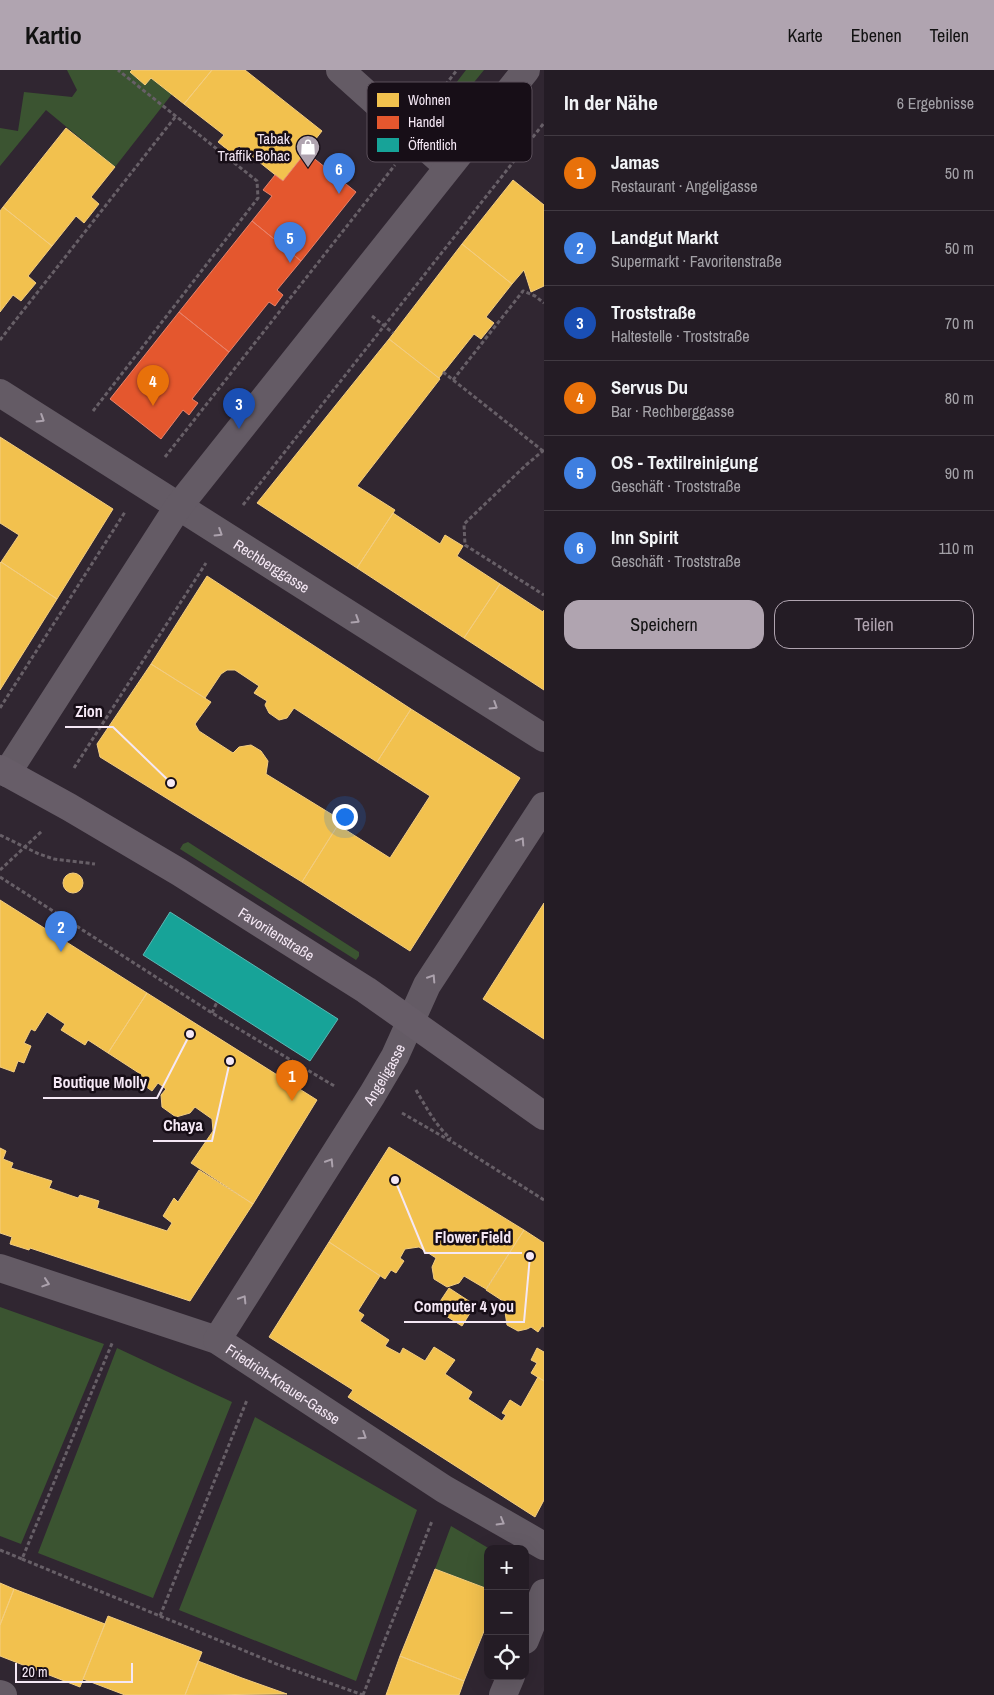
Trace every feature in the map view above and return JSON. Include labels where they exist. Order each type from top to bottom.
[{"type":"main road","name":"Favoritenstraße","points":[[4,771],[179,872],[366,990],[544,1116]]},
{"type":"street","points":[[340,70],[367,94]]},
{"type":"street","points":[[516,82],[526,70]]},
{"type":"street","points":[[442,162],[448,167]]},
{"type":"street","points":[[4,771],[178,507],[452,162]]},
{"type":"street","name":"Rechberggasse","points":[[0,393],[544,738]]},
{"type":"street","name":"Angeligasse","points":[[217,1340],[372,1095],[395,1056],[427,985],[544,806]]},
{"type":"street","name":"Friedrich-Knauer-Gasse","points":[[0,1268],[217,1340],[444,1489],[544,1546]]},
{"type":"street","points":[[527,1635],[544,1593]]},
{"type":"street","points":[[503,1695],[509,1680]]},
{"type":"path","points":[[71,438],[258,198],[257,181],[118,70]]},
{"type":"path","points":[[448,82],[457,70]]},
{"type":"path","points":[[0,340],[176,116]]},
{"type":"path","points":[[532,138],[544,123]]},
{"type":"path","points":[[0,708],[142,484],[188,429],[397,162]]},
{"type":"path","points":[[74,768],[207,561],[220,534],[513,162]]},
{"type":"path","points":[[453,380],[523,291],[536,296],[544,303]]},
{"type":"path","points":[[443,372],[543,451],[526,464],[464,524],[465,545],[544,595]]},
{"type":"path","points":[[0,835],[39,854],[54,859],[103,865]]},
{"type":"path","points":[[0,877],[212,1013],[332,1086],[372,1095],[459,1146],[544,1200]]},
{"type":"path","points":[[212,1013],[216,1002]]},
{"type":"path","points":[[395,1056],[434,1119],[445,1134],[459,1146]]},
{"type":"path","points":[[22,1559],[126,1310]]},
{"type":"path","points":[[160,1616],[260,1368]]},
{"type":"path","points":[[0,1550],[279,1665],[363,1695],[444,1489]]},
{"type":"green space","points":[[67,70],[132,70],[130,72],[145,85],[151,78],[172,94],[115,167],[46,110],[0,166],[0,128],[18,131],[24,92],[72,97],[77,90]]},
{"type":"green space","points":[[466,70],[484,70],[474,82],[457,82]]},
{"type":"green space","points":[[188,842],[359,952],[359,956],[356,960],[180,849],[183,844]]},
{"type":"green space","points":[[0,1307],[104,1344],[21,1544],[0,1536]]},
{"type":"green space","points":[[117,1348],[232,1402],[153,1598],[38,1553]]},
{"type":"green space","points":[[255,1417],[417,1510],[356,1681],[179,1610]]},
{"type":"green space","points":[[451,1526],[484,1545],[484,1587],[435,1569]]},
{"type":"building: Wohnen","points":[[132,70],[212,70],[184,104],[151,78],[145,85],[130,72]]},
{"type":"building: Wohnen","points":[[212,70],[245,70],[322,131],[283,181],[239,146],[233,154],[218,142],[224,135],[184,104]]},
{"type":"building: Wohnen","points":[[66,128],[115,167],[91,197],[99,204],[84,223],[76,216],[52,246],[3,207]]},
{"type":"building: Wohnen","points":[[513,180],[544,205],[544,286],[531,292],[524,270],[512,284],[462,244]]},
{"type":"building: Wohnen","points":[[3,207],[52,246],[28,276],[36,283],[21,301],[13,295],[0,312],[0,211]]},
{"type":"building: Wohnen","points":[[462,244],[512,284],[486,317],[494,323],[481,339],[474,334],[439,378],[389,339]]},
{"type":"building: Wohnen","points":[[389,339],[440,379],[357,486],[395,510],[357,568],[257,503]]},
{"type":"building: Wohnen","points":[[0,437],[113,509],[57,599],[1,562],[19,535],[0,523]]},
{"type":"building: Wohnen","points":[[393,513],[440,544],[445,535],[463,546],[457,556],[500,584],[464,638],[357,568]]},
{"type":"building: Wohnen","points":[[0,563],[57,599],[0,690]]},
{"type":"building: Wohnen","points":[[207,576],[411,709],[377,762],[294,708],[287,718],[279,720],[269,713],[265,705],[267,701],[254,693],[259,686],[235,670],[227,670],[221,674],[205,698],[151,664]]},
{"type":"building: Wohnen","points":[[500,584],[543,612],[544,610],[544,690],[464,638]]},
{"type":"building: Wohnen","points":[[151,664],[211,702],[195,724],[199,731],[233,753],[239,747],[251,745],[261,751],[268,761],[266,774],[341,820],[302,882],[100,757],[97,744]]},
{"type":"building: Wohnen","points":[[411,709],[520,778],[410,951],[302,882],[338,825],[390,858],[430,796],[377,762]]},
{"type":"building: Wohnen","points":[[69,873],[77,873],[83,879],[83,887],[77,893],[69,893],[63,887],[63,879]]},
{"type":"building: Wohnen","points":[[0,900],[147,993],[108,1053],[88,1040],[85,1045],[61,1030],[65,1024],[47,1012],[35,1031],[31,1029],[24,1043],[31,1046],[24,1063],[18,1061],[14,1072],[0,1067]]},
{"type":"building: Wohnen","points":[[544,903],[544,1039],[483,999]]},
{"type":"building: Wohnen","points":[[147,993],[317,1100],[253,1204],[191,1163],[213,1131],[212,1119],[195,1107],[190,1113],[176,1117],[162,1107],[161,1095],[166,1089],[158,1083],[152,1091],[138,1081],[142,1075],[108,1053]]},
{"type":"building: Wohnen","points":[[389,1147],[524,1230],[486,1289],[464,1276],[459,1283],[447,1287],[434,1279],[432,1267],[436,1258],[419,1247],[405,1249],[400,1258],[404,1261],[396,1273],[391,1270],[385,1279],[329,1242]]},
{"type":"building: Wohnen","points":[[0,1148],[6,1151],[3,1159],[13,1163],[11,1168],[52,1181],[49,1188],[78,1198],[80,1195],[99,1201],[97,1208],[167,1231],[172,1223],[163,1216],[174,1198],[178,1202],[199,1170],[253,1204],[190,1301],[30,1248],[29,1250],[10,1244],[12,1237],[0,1233]]},
{"type":"building: Wohnen","points":[[524,1230],[544,1243],[544,1327],[542,1326],[538,1332],[531,1327],[518,1331],[507,1325],[505,1312],[509,1305],[486,1290]]},
{"type":"building: Wohnen","points":[[329,1242],[380,1276],[358,1311],[364,1315],[360,1321],[389,1340],[385,1346],[400,1354],[403,1348],[425,1361],[434,1347],[455,1360],[445,1374],[472,1392],[468,1399],[502,1421],[506,1415],[502,1413],[510,1400],[521,1407],[538,1377],[544,1381],[544,1500],[535,1517],[348,1397],[353,1390],[269,1337]]},
{"type":"building: Wohnen","points":[[449,1288],[475,1305],[462,1326],[435,1309]]},
{"type":"building: Wohnen","points":[[537,1348],[544,1352],[544,1381],[531,1373],[537,1363],[531,1360]]},
{"type":"building: Wohnen","points":[[435,1569],[484,1587],[484,1631],[464,1681],[400,1656]]},
{"type":"building: Wohnen","points":[[0,1583],[14,1589],[0,1625]]},
{"type":"building: Wohnen","points":[[14,1589],[105,1624],[80,1687],[0,1656],[0,1625]]},
{"type":"building: Wohnen","points":[[108,1616],[202,1652],[185,1695],[125,1695],[83,1679]]},
{"type":"building: Wohnen","points":[[400,1656],[464,1681],[459,1695],[386,1695]]},
{"type":"building: Wohnen","points":[[198,1661],[242,1678],[287,1694],[185,1695]]},
{"type":"building: Handel","points":[[306,152],[356,192],[301,261],[252,221],[272,196],[263,190],[275,175],[283,181]]},
{"type":"building: Handel","points":[[252,221],[301,261],[277,290],[283,295],[275,306],[269,302],[229,352],[179,312]]},
{"type":"building: Handel","points":[[179,312],[229,352],[192,399],[198,403],[189,415],[183,410],[161,439],[110,399]]},
{"type":"building: Öffentlich","points":[[170,912],[338,1019],[310,1061],[143,955]]},
{"type":"place","name":"Tabak Traffik Bohac","points":[[308,168]]},
{"type":"place","name":"Inn Spirit","points":[[339,194]]},
{"type":"place","name":"OS - Textilreinigung","points":[[290,263]]},
{"type":"place","name":"Servus Du","points":[[153,406]]},
{"type":"place","name":"Troststraße","points":[[239,429]]},
{"type":"place","name":"Zion","points":[[171,783]]},
{"type":"place","name":"Landgut Markt","points":[[61,952]]},
{"type":"place","name":"Boutique Molly","points":[[190,1034]]},
{"type":"place","name":"Chaya","points":[[230,1061]]},
{"type":"place","name":"Jamas","points":[[292,1101]]},
{"type":"place","name":"Flower Field","points":[[395,1180]]},
{"type":"place","name":"Computer 4 you","points":[[530,1256]]}]
